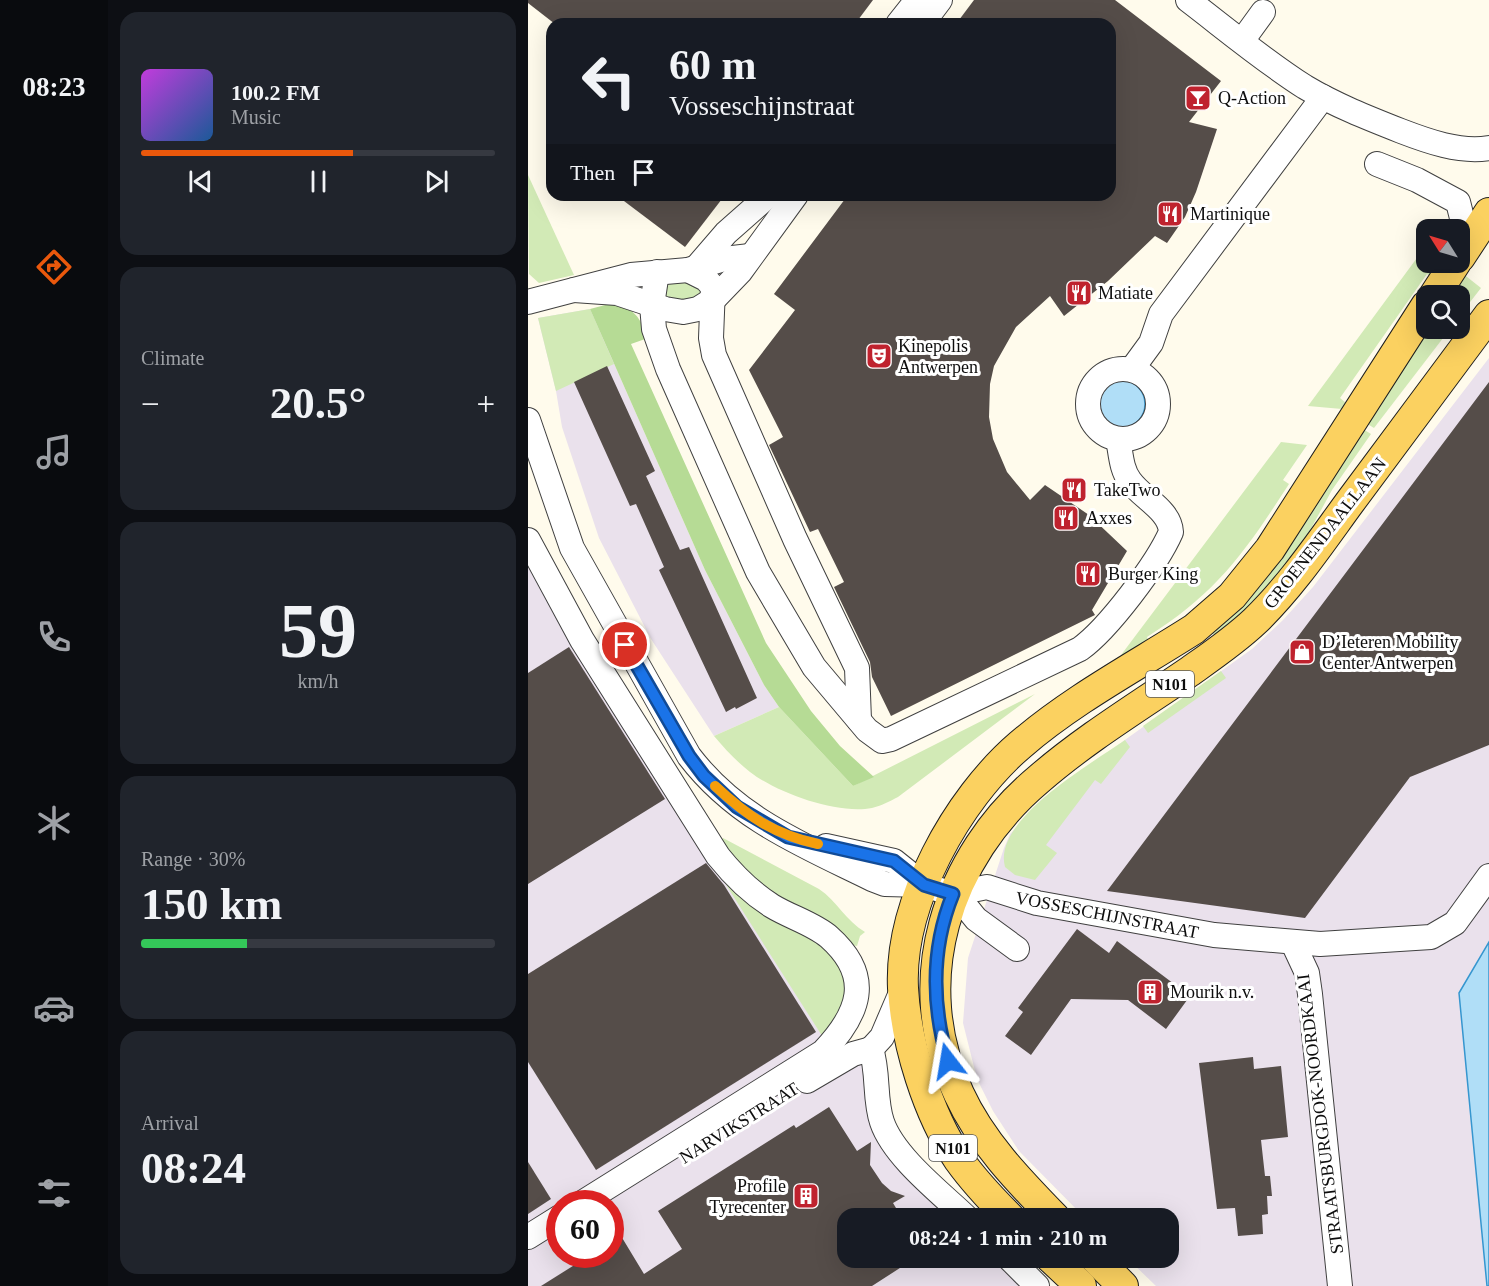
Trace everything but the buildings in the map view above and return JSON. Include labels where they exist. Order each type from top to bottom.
[{"type":"main road","points":[[1470,241],[1489,213]]},
{"type":"main road","name":"GROENENDAALLAAN","points":[[953,894],[976,852],[997,823],[1037,780],[1222,648],[1271,605],[1312,556],[1489,315]]},
{"type":"main road","name":"GROENENDAALLAAN","points":[[924,885],[962,810],[1020,745],[1052,720],[1194,629],[1212,615],[1252,573],[1416,321]]},
{"type":"main road","name":"N101","points":[[924,885],[908,942],[903,988],[916,1066],[958,1158],[981,1189],[1000,1208]]},
{"type":"main road","name":"N101","points":[[953,894],[942,926],[936,956],[938,1013],[942,1043],[959,1094],[978,1126],[998,1156],[1046,1208]]},
{"type":"main road","points":[[1062,1268],[1081,1286]]},
{"type":"main road","points":[[1105,1268],[1123,1286]]},
{"type":"street","points":[[903,18],[917,0]]},
{"type":"street","points":[[926,18],[940,0]]},
{"type":"street","points":[[1188,0],[1290,77],[1323,97],[1424,140],[1478,150],[1489,148]]},
{"type":"street","points":[[1242,41],[1263,12]]},
{"type":"street","points":[[1132,369],[1151,343],[1161,314],[1323,97]]},
{"type":"street","points":[[1377,164],[1417,180],[1458,201],[1459,219]]},
{"type":"street","points":[[691,270],[726,233],[762,201]]},
{"type":"street","points":[[574,290],[617,293],[682,312],[698,309],[714,299],[740,272],[791,201]]},
{"type":"street","points":[[528,302],[631,274],[691,270],[724,260],[750,256]]},
{"type":"street","points":[[691,270],[713,287],[711,338],[714,355],[795,539],[857,668],[859,720]]},
{"type":"street","points":[[657,272],[652,305],[654,329],[668,369],[758,572],[814,667],[874,737],[882,741],[891,739],[1080,649],[1094,639],[1109,622],[1160,550],[1170,532],[1169,520],[1130,482],[1123,469],[1118,440]]},
{"type":"street","points":[[1122,368],[1132,369],[1149,379],[1158,397],[1158,406],[1152,424],[1145,431],[1137,437],[1118,440],[1109,437],[1094,425],[1087,407],[1088,397],[1096,380],[1104,374],[1122,368]]},
{"type":"street","name":"VOSSESCHIJNSTRAAT","points":[[528,420],[572,548],[689,756],[704,776],[737,807],[788,837],[894,861],[924,885],[953,894],[987,887],[1011,897],[1072,910],[1214,935],[1293,943],[1370,943],[1431,937],[1455,923],[1489,876]]},
{"type":"street","name":"NARVIKSTRAAT","points":[[528,540],[582,640],[718,856],[738,881],[772,906],[828,936],[854,968],[858,996],[846,1028],[823,1052],[603,1190]]},
{"type":"street","points":[[953,894],[959,897],[976,919],[1017,949]]},
{"type":"street","name":"STRAATSBURGDOK-NOORDKAAI","points":[[1293,943],[1307,973],[1310,994],[1340,1286]]},
{"type":"street","points":[[903,988],[882,1037],[871,1049],[876,1063],[882,1122],[890,1138],[913,1165],[957,1208]]},
{"type":"street","name":"NARVIKSTRAAT","points":[[624,1194],[836,1064],[871,1049]]},
{"type":"street","points":[[528,1237],[546,1226]]},
{"type":"street","points":[[528,1254],[546,1243]]},
{"type":"street","points":[[1019,1268],[1037,1286]]},
{"type":"shaded area","points":[[590,309],[705,570],[764,685],[779,707],[714,736],[651,639],[599,538],[562,427],[556,391],[538,318]]},
{"type":"shaded area","points":[[1489,358],[1489,1286],[1156,1286],[1137,1268],[1179,1268],[1179,1208],[1075,1208],[1019,1151],[993,1111],[977,1079],[963,1023],[968,958],[1010,834],[1041,800],[1252,649],[1313,587]]},
{"type":"shaded area","points":[[528,557],[824,1039],[863,1059],[872,1101],[947,1208],[837,1208],[837,1268],[1005,1268],[1023,1286],[528,1286]]},
{"type":"green space","points":[[528,175],[574,275],[539,283],[529,274]]},
{"type":"green space","points":[[1416,259],[1416,273],[1435,273],[1432,277],[1427,274],[1419,285],[1416,285],[1416,290],[1340,398],[1346,403],[1342,409],[1308,406]]},
{"type":"green space","points":[[1462,273],[1481,288],[1470,302],[1470,285],[1454,285]]},
{"type":"green space","points":[[678,278],[702,286],[702,298],[668,302],[664,295],[666,287]]},
{"type":"green space","points":[[613,303],[636,315],[645,330],[648,338],[631,344],[766,643],[811,711],[840,746],[874,777],[853,786],[779,707],[764,685],[705,570],[590,309]]},
{"type":"green space","points":[[590,309],[614,364],[556,391],[538,318]]},
{"type":"green space","points":[[1418,339],[1442,339],[1374,428],[1361,420]]},
{"type":"green space","points":[[1358,426],[1371,434],[1332,490],[1290,567],[1217,640],[1211,630]]},
{"type":"green space","points":[[1281,442],[1307,445],[1283,480],[1289,484],[1243,551],[1228,570],[1193,604],[1147,637],[1149,642],[1123,658],[1121,655]]},
{"type":"green space","points":[[1221,671],[1226,678],[1148,733],[1143,726]]},
{"type":"green space","points":[[1035,694],[898,797],[872,808],[842,808],[826,805],[776,787],[745,768],[714,736],[779,707],[853,786]]},
{"type":"green space","points":[[1125,740],[1130,747],[1101,784],[1095,780],[1046,845],[1057,853],[1035,880],[1015,875],[1005,867],[1005,849],[1013,831],[1028,812],[1069,778]]},
{"type":"green space","points":[[723,838],[819,889],[865,932],[860,936],[857,946],[821,939],[844,969],[846,999],[824,1039],[709,858]]},
{"type":"water","points":[[1116,380],[1126,380],[1141,390],[1145,404],[1141,418],[1135,424],[1126,428],[1116,428],[1101,418],[1097,409],[1097,399],[1107,384]]},
{"type":"water","points":[[1489,942],[1489,1286],[1487,1286],[1459,993]]},
{"type":"slow traffic","points":[[715,786],[737,807],[764,824],[788,837],[818,844]]},
{"type":"place","name":"Q-Action","points":[[1198,98]]},
{"type":"place","name":"Martinique","points":[[1170,214]]},
{"type":"place","name":"Matiate","points":[[1079,293]]},
{"type":"place","name":"Kinepolis Antwerpen","points":[[879,356]]},
{"type":"place","name":"TakeTwo","points":[[1074,490]]},
{"type":"place","name":"Axxes","points":[[1066,518]]},
{"type":"place","name":"Burger King","points":[[1088,574]]},
{"type":"place","name":"D’Ieteren Mobility Center Antwerpen","points":[[1302,652]]},
{"type":"place","name":"Mourik n.v.","points":[[1150,992]]},
{"type":"place","name":"Profile Tyrecenter","points":[[806,1196]]},
{"type":"route","points":[[625,645],[689,756],[704,776],[737,807],[788,837],[894,861],[924,885],[953,894],[942,926],[936,965],[938,1013],[942,1043],[948,1061]]}]
